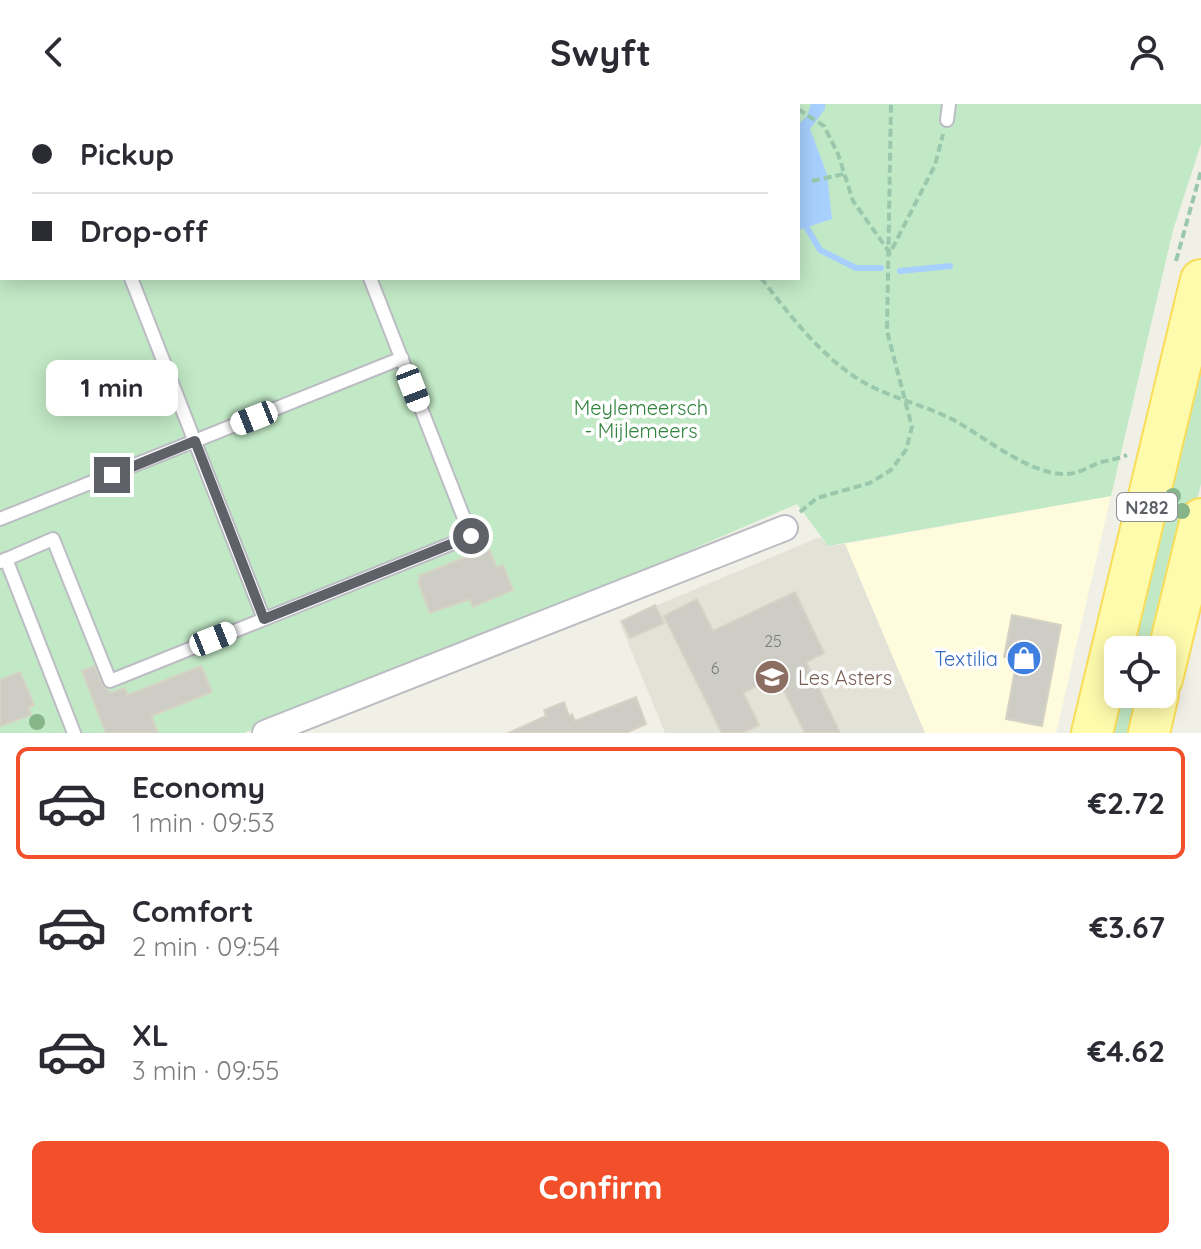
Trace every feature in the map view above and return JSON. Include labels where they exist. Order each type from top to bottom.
[{"type":"main road","name":"N282","points":[[1092,733],[1201,280]]},
{"type":"main road","name":"N282","points":[[1172,636],[1201,519]]},
{"type":"main road","points":[[1149,733],[1155,708]]},
{"type":"street","points":[[280,730],[785,528]]},
{"type":"lane","points":[[947,120],[949,104]]},
{"type":"lane","points":[[132,280],[264,619]]},
{"type":"lane","points":[[74,733],[3,560],[53,539],[110,681],[471,536],[371,280]]},
{"type":"lane","points":[[0,519],[402,358]]},
{"type":"path","points":[[785,528],[817,498],[870,483],[891,470],[906,450],[912,427],[887,331],[891,104]]},
{"type":"path","points":[[800,111],[824,126],[838,154],[859,212],[890,253]]},
{"type":"path","points":[[890,253],[935,165],[947,120]]},
{"type":"path","points":[[812,181],[844,174]]},
{"type":"path","points":[[763,280],[800,327],[832,359],[860,380],[906,401],[939,411],[1000,450],[1063,475],[1130,454]]},
{"type":"shaded area","points":[[1111,496],[1056,733],[925,733],[845,544]]},
{"type":"shaded area","name":"Les Asters","points":[[820,537],[829,546],[845,544],[925,733],[665,733],[619,621]]},
{"type":"green space","name":"Meylemeersch - Mijlemeers","points":[[800,104],[1201,104],[1201,144],[1173,230],[1111,496],[828,546],[797,504],[561,606],[244,733],[0,733],[0,280],[800,280]]},
{"type":"green space","points":[[1201,324],[1201,484],[1164,636],[1127,636]]},
{"type":"green space","points":[[1113,708],[1147,708],[1141,733],[1104,733]]},
{"type":"water","points":[[811,104],[825,104],[825,109],[810,129],[827,174],[832,219],[800,229],[800,123],[807,116]]},
{"type":"building","points":[[487,545],[497,568],[503,565],[513,590],[473,607],[470,599],[430,613],[419,576],[471,555],[470,552]]},
{"type":"building","points":[[795,592],[824,653],[806,662],[840,733],[805,733],[777,676],[743,693],[759,725],[742,733],[722,733],[664,616],[697,599],[713,631]]},
{"type":"building","points":[[655,605],[664,623],[630,638],[622,621]]},
{"type":"building","points":[[1012,615],[1061,625],[1042,726],[1006,719],[1017,659],[1004,657]]},
{"type":"building","points":[[94,666],[110,693],[125,688],[128,695],[201,666],[212,692],[151,716],[158,733],[106,733],[82,671]]},
{"type":"building","points":[[20,672],[34,705],[28,708],[31,715],[0,726],[0,680]]},
{"type":"building","points":[[636,697],[646,724],[626,733],[508,733],[546,716],[544,710],[564,702],[569,716],[572,714],[575,721]]},
{"type":"waterway","points":[[807,228],[820,250],[856,268],[881,268]]},
{"type":"waterway","points":[[900,271],[950,266]]},
{"type":"place","name":"Textilia","points":[[1024,658]]},
{"type":"place","name":"Les Asters","points":[[772,677]]},
{"type":"route","points":[[112,475],[195,441],[264,619],[471,536]]}]
